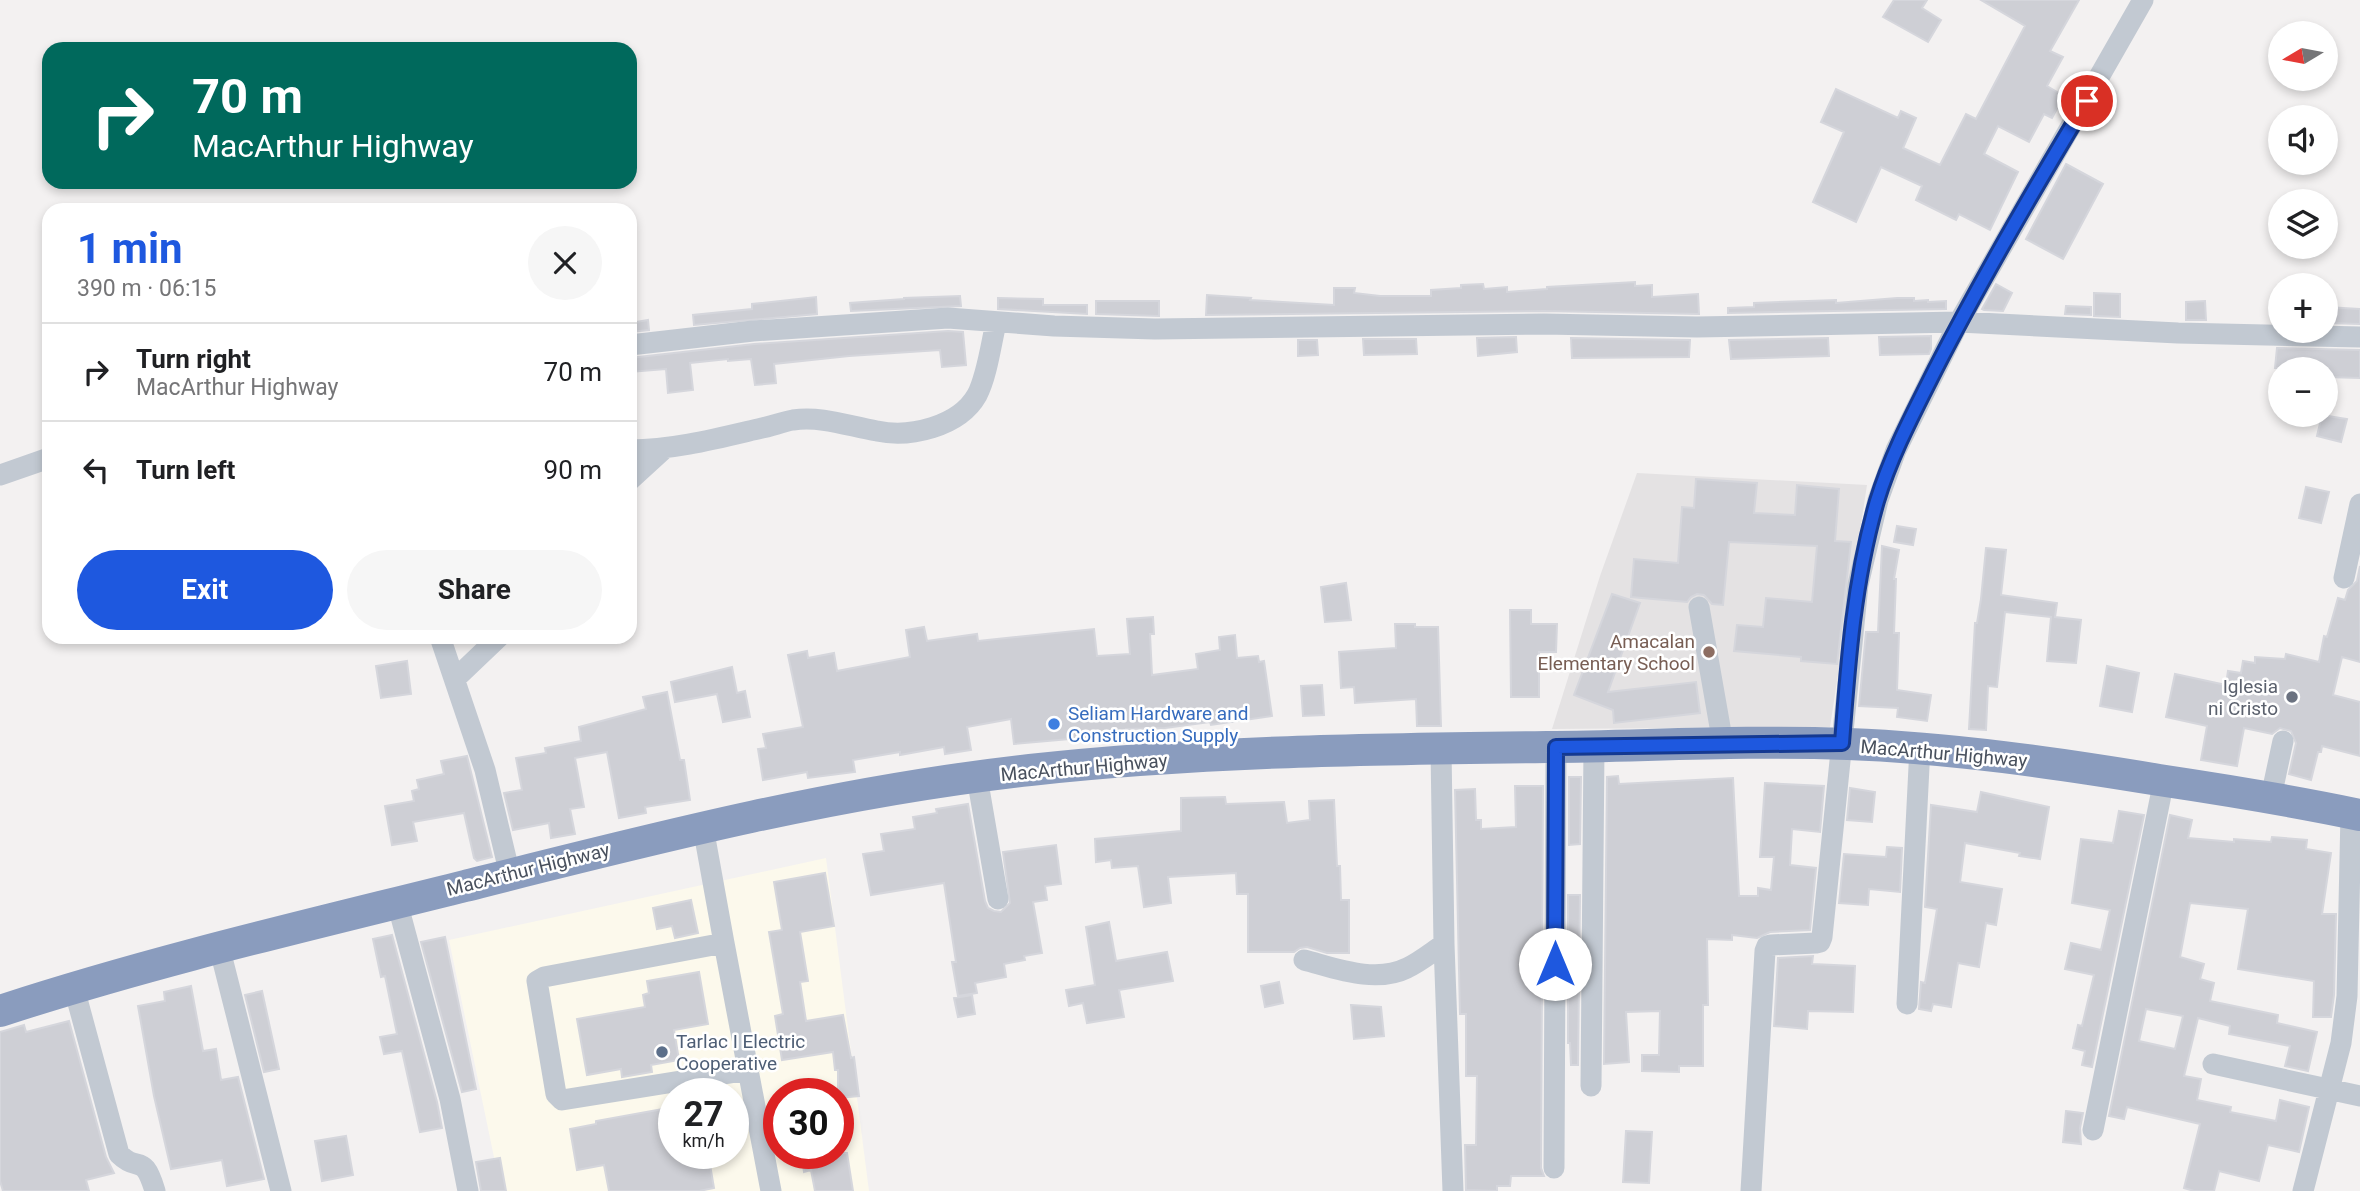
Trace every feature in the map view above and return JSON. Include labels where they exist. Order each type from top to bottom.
[{"type":"highway","name":"MacArthur Highway","points":[[0,1011],[219,946],[703,827],[833,800],[977,777],[1119,762],[1441,749],[1842,743],[1920,747],[2020,759],[2271,797],[2355,814]]},
{"type":"street","points":[[1751,1191],[1765,951],[1771,944],[1816,943],[1820,942],[1822,937],[1858,585],[1878,500],[1896,450],[1959,322],[2143,0]]},
{"type":"street","points":[[637,344],[753,331],[948,318],[996,323],[1155,330],[1490,325],[1697,327],[1959,322],[2178,333],[2360,337]]},
{"type":"street","points":[[637,450],[665,448],[792,420],[835,421],[878,432],[901,434],[936,425],[965,409],[976,395],[996,323]]},
{"type":"street","points":[[637,474],[665,448]]},
{"type":"street","points":[[0,475],[42,460]]},
{"type":"street","points":[[2344,578],[2360,504]]},
{"type":"street","points":[[1699,607],[1723,744]]},
{"type":"street","points":[[443,644],[485,770],[510,874]]},
{"type":"street","points":[[456,678],[492,644]]},
{"type":"street","points":[[2271,797],[2283,741]]},
{"type":"street","points":[[1554,1168],[1556,747]]},
{"type":"street","points":[[1591,1086],[1594,747]]},
{"type":"street","points":[[1907,1004],[1920,747]]},
{"type":"street","points":[[1441,749],[1444,944],[1453,1191]]},
{"type":"street","points":[[977,777],[998,899]]},
{"type":"street","points":[[2093,1130],[2164,780]]},
{"type":"street","points":[[2303,1191],[2343,1034],[2355,814]]},
{"type":"street","points":[[703,827],[771,1191]]},
{"type":"street","points":[[397,902],[450,1099],[468,1191]]},
{"type":"street","points":[[724,943],[544,977],[537,981],[556,1094],[562,1100],[749,1070]]},
{"type":"street","points":[[1304,960],[1353,972],[1393,974],[1407,969],[1444,944]]},
{"type":"street","points":[[219,946],[281,1191]]},
{"type":"street","points":[[74,988],[119,1154],[130,1162],[142,1164],[148,1170],[155,1191]]},
{"type":"street","points":[[2213,1064],[2360,1096]]},
{"type":"shaded area","name":"Amacalan Elementary School","points":[[1637,473],[1867,485],[1830,727],[1552,729],[1600,576]]},
{"type":"shaded area","name":"Tarlac I Electric Cooperative","points":[[826,858],[869,1191],[501,1191],[449,940]]},
{"type":"building","points":[[1894,0],[1927,0],[1922,8],[1941,20],[1928,42],[1883,17]]},
{"type":"building","points":[[1981,0],[2079,0],[2050,51],[2063,57],[2047,86],[2064,96],[2052,118],[2044,114],[2029,142],[1998,126],[1984,154],[2018,172],[1990,230],[1959,214],[1956,220],[1916,200],[1922,186],[1881,167],[1856,222],[1813,202],[1844,132],[1821,122],[1836,89],[1898,118],[1901,111],[1916,118],[1903,148],[1940,165],[1966,114],[1976,119],[2025,26]]},
{"type":"building","points":[[2066,164],[2103,184],[2063,259],[2026,239]]},
{"type":"building","points":[[1635,282],[1635,286],[1652,285],[1652,297],[1698,294],[1699,314],[1544,311],[1206,315],[1207,295],[1334,305],[1334,288],[1355,288],[1354,293],[1380,296],[1431,296],[1431,290],[1461,288],[1461,285],[1483,284],[1484,289],[1507,287],[1507,292]]},
{"type":"building","points":[[1996,284],[2012,293],[2003,311],[1982,309]]},
{"type":"building","points":[[2094,293],[2120,294],[2120,317],[2094,316]]},
{"type":"building","points":[[960,296],[961,306],[851,311],[850,303],[904,298]]},
{"type":"building","points":[[816,297],[817,314],[694,325],[693,315],[752,309],[752,304]]},
{"type":"building","points":[[998,298],[1043,299],[1043,305],[1087,305],[1087,314],[998,309]]},
{"type":"building","points":[[1897,298],[1946,301],[1946,309],[1728,313],[1728,308],[1754,307],[1754,303],[1836,300],[1836,303]]},
{"type":"building","points":[[1096,301],[1159,301],[1159,316],[1096,314]]},
{"type":"building","points":[[2205,301],[2206,320],[2186,320],[2186,302]]},
{"type":"building","points":[[2066,306],[2091,307],[2091,315],[2065,314]]},
{"type":"building","points":[[2338,308],[2360,309],[2360,324],[2338,323]]},
{"type":"building","points":[[648,320],[649,330],[637,331],[637,322]]},
{"type":"building","points":[[963,332],[966,365],[942,367],[940,350],[849,356],[774,364],[776,383],[755,385],[751,359],[728,359],[690,363],[693,390],[668,393],[666,369],[637,371],[637,357],[754,344]]},
{"type":"building","points":[[1931,336],[1929,354],[1880,355],[1879,337]]},
{"type":"building","points":[[1516,337],[1517,352],[1478,356],[1477,338]]},
{"type":"building","points":[[1571,338],[1690,340],[1689,357],[1572,358]]},
{"type":"building","points":[[1828,338],[1829,356],[1731,359],[1729,340]]},
{"type":"building","points":[[1363,339],[1416,339],[1417,354],[1364,355]]},
{"type":"building","points":[[1298,340],[1317,340],[1318,355],[1298,356]]},
{"type":"building","points":[[2277,348],[2360,350],[2360,378],[2338,377],[2338,357],[2276,357]]},
{"type":"building","points":[[2338,418],[2347,419],[2341,442],[2317,436],[2319,427],[2338,427]]},
{"type":"building","points":[[1696,479],[1757,483],[1754,513],[1795,515],[1797,485],[1839,489],[1835,541],[1851,542],[1837,664],[1801,661],[1801,657],[1734,651],[1737,625],[1763,627],[1766,598],[1812,602],[1817,546],[1729,542],[1723,605],[1712,604],[1704,595],[1697,594],[1687,602],[1631,597],[1634,559],[1678,563],[1682,507],[1694,508]]},
{"type":"building","points":[[2306,487],[2329,492],[2321,523],[2299,518]]},
{"type":"building","points":[[1897,526],[1916,529],[1913,545],[1894,542]]},
{"type":"building","points":[[1882,546],[1899,550],[1894,579],[1894,633],[1899,633],[1897,690],[1931,695],[1927,721],[1897,717],[1898,708],[1859,706],[1866,632],[1878,632]]},
{"type":"building","points":[[1986,548],[2006,550],[2001,595],[2057,603],[2055,617],[2081,620],[2076,663],[2047,661],[2051,617],[2005,612],[1997,687],[1988,686],[1986,730],[1969,729],[1975,623],[1981,599]]},
{"type":"building","points":[[2360,566],[2360,662],[2342,657],[2333,695],[2360,702],[2360,756],[2322,746],[2311,780],[2289,774],[2296,743],[2291,731],[2280,728],[2272,734],[2244,728],[2237,766],[2201,760],[2207,726],[2166,717],[2175,674],[2226,685],[2228,671],[2241,673],[2243,661],[2255,663],[2255,657],[2285,659],[2286,654],[2319,662],[2324,636],[2327,637],[2338,598],[2345,600],[2348,590],[2357,581]]},
{"type":"building","points":[[1346,583],[1351,620],[1325,622],[1321,587]]},
{"type":"building","points":[[1612,594],[1640,603],[1608,692],[1696,682],[1700,713],[1614,723],[1613,710],[1574,695]]},
{"type":"building","points":[[1510,610],[1531,610],[1531,624],[1557,624],[1556,652],[1539,652],[1539,697],[1511,697]]},
{"type":"building","points":[[1153,617],[1154,634],[1150,634],[1152,675],[1198,669],[1196,654],[1220,650],[1219,637],[1235,635],[1237,658],[1258,656],[1259,662],[1264,661],[1272,716],[1211,725],[1210,722],[1165,728],[1126,729],[1126,734],[1014,744],[1011,719],[967,727],[971,750],[945,754],[944,747],[900,755],[900,752],[853,760],[855,772],[808,778],[807,772],[763,780],[758,749],[766,748],[763,734],[803,727],[788,655],[807,651],[808,658],[834,653],[837,671],[910,657],[906,630],[924,627],[927,641],[977,634],[978,641],[1094,629],[1097,656],[1130,654],[1127,619]]},
{"type":"building","points":[[1395,624],[1438,627],[1441,726],[1417,726],[1416,699],[1355,703],[1354,687],[1341,688],[1339,652],[1396,648]]},
{"type":"building","points":[[407,661],[411,694],[381,698],[376,666]]},
{"type":"building","points":[[2107,666],[2139,673],[2132,712],[2100,706]]},
{"type":"building","points":[[732,667],[737,693],[745,691],[750,717],[723,722],[717,694],[675,702],[671,682]]},
{"type":"building","points":[[1322,685],[1324,715],[1303,716],[1301,686]]},
{"type":"building","points":[[667,692],[680,760],[684,760],[690,800],[645,807],[646,813],[619,818],[607,752],[575,758],[584,807],[570,809],[575,834],[551,838],[549,823],[513,830],[504,793],[522,790],[516,758],[546,753],[545,748],[581,741],[579,727],[646,709],[643,697]]},
{"type":"building","points":[[467,756],[492,857],[477,861],[474,858],[464,813],[413,822],[417,841],[392,845],[385,806],[414,801],[412,791],[419,789],[417,780],[444,774],[441,761]]},
{"type":"building","points":[[1618,776],[1619,784],[1733,778],[1739,896],[1758,896],[1758,888],[1771,890],[1774,857],[1760,857],[1765,783],[1824,786],[1820,832],[1792,829],[1790,865],[1816,868],[1810,930],[1770,932],[1757,938],[1732,935],[1732,940],[1707,939],[1708,1005],[1703,1005],[1703,1066],[1679,1066],[1679,1072],[1642,1071],[1642,1055],[1659,1055],[1660,1011],[1626,1012],[1629,1062],[1604,1064],[1607,777]]},
{"type":"building","points":[[1569,777],[1581,777],[1580,844],[1569,845]]},
{"type":"building","points":[[1515,786],[1543,786],[1541,1168],[1544,1176],[1511,1176],[1510,1186],[1497,1186],[1497,1191],[1466,1190],[1465,1145],[1476,1145],[1477,1076],[1466,1076],[1466,1014],[1460,1014],[1455,790],[1475,789],[1476,820],[1481,820],[1481,829],[1516,827]]},
{"type":"building","points":[[1850,788],[1875,792],[1872,822],[1847,820]]},
{"type":"building","points":[[1981,792],[2049,807],[2040,859],[1965,843],[1960,882],[2002,889],[1996,925],[1986,923],[1979,967],[1958,963],[1951,1007],[1933,1004],[1931,1011],[1919,1009],[1921,982],[1925,983],[1937,909],[1925,907],[1931,805],[1977,812]]},
{"type":"building","points":[[1225,797],[1226,804],[1284,802],[1287,823],[1310,820],[1309,801],[1334,800],[1341,900],[1349,900],[1349,953],[1327,953],[1307,947],[1294,952],[1248,952],[1248,894],[1237,894],[1236,873],[1168,877],[1171,903],[1144,907],[1138,866],[1112,868],[1111,860],[1096,862],[1095,839],[1181,831],[1181,798]]},
{"type":"building","points":[[968,804],[988,908],[1001,912],[1010,903],[1003,852],[1056,845],[1061,884],[1045,886],[1047,900],[1033,902],[1042,953],[1024,956],[1025,960],[1004,964],[1006,977],[975,983],[977,993],[958,996],[952,962],[956,962],[944,883],[871,895],[863,854],[884,851],[881,834],[915,829],[913,817],[937,813],[936,809]]},
{"type":"building","points":[[2119,811],[2144,815],[2092,1067],[2082,1065],[2085,1051],[2073,1048],[2078,1025],[2082,1026],[2094,975],[2065,969],[2071,943],[2101,950],[2110,910],[2072,903],[2081,839],[2113,843]]},
{"type":"building","points":[[2170,815],[2192,820],[2188,838],[2234,842],[2234,839],[2271,842],[2272,837],[2307,840],[2306,849],[2331,853],[2322,914],[2336,914],[2331,1017],[2313,1017],[2314,981],[2238,969],[2248,909],[2190,903],[2180,957],[2204,964],[2200,979],[2214,983],[2210,1001],[2278,1015],[2277,1023],[2317,1032],[2308,1071],[2285,1066],[2290,1046],[2229,1034],[2230,1026],[2198,1018],[2184,1076],[2201,1079],[2197,1100],[2231,1107],[2230,1112],[2276,1121],[2280,1100],[2309,1107],[2299,1152],[2268,1145],[2259,1181],[2219,1171],[2214,1191],[2194,1191],[2184,1188],[2200,1124],[2127,1107],[2124,1119],[2109,1116]],"holes":[[[2146,1009],[2183,1016],[2175,1049],[2139,1041]]]},
{"type":"building","points":[[1887,847],[1902,848],[1900,892],[1869,889],[1868,905],[1839,903],[1844,854],[1886,857]]},
{"type":"building","points":[[825,873],[834,926],[800,932],[808,981],[800,982],[806,1021],[843,1015],[851,1058],[854,1057],[859,1096],[854,1096],[854,1078],[838,1078],[833,1052],[782,1060],[775,1016],[783,1014],[769,932],[782,930],[774,882]]},
{"type":"building","points":[[1568,895],[1580,895],[1578,1065],[1571,1065],[1568,1043]]},
{"type":"building","points":[[691,900],[698,933],[675,938],[672,926],[657,929],[653,908]]},
{"type":"building","points":[[1109,922],[1116,961],[1167,952],[1173,981],[1119,990],[1124,1017],[1087,1023],[1083,1003],[1069,1006],[1066,990],[1095,985],[1086,927]]},
{"type":"building","points":[[392,935],[442,1128],[420,1132],[402,1051],[384,1054],[380,1037],[397,1034],[385,976],[381,977],[373,939]]},
{"type":"building","points":[[445,937],[476,1089],[462,1092],[421,942]]},
{"type":"building","points":[[1813,956],[1812,964],[1855,966],[1853,1012],[1808,1011],[1807,1029],[1774,1026],[1778,958]]},
{"type":"building","points":[[699,972],[708,1024],[674,1030],[679,1060],[651,1065],[652,1072],[622,1077],[621,1069],[587,1075],[577,1019],[645,1007],[643,995],[649,993],[647,981]]},
{"type":"building","points":[[1279,982],[1283,1003],[1265,1007],[1261,986]]},
{"type":"building","points":[[191,986],[203,1051],[216,1049],[221,1080],[238,1077],[264,1179],[227,1186],[222,1160],[171,1169],[154,1096],[138,1006],[165,1001],[164,992]]},
{"type":"building","points":[[262,991],[279,1069],[264,1072],[245,995]]},
{"type":"building","points":[[972,995],[975,1014],[958,1017],[954,998]]},
{"type":"building","points":[[1351,1005],[1381,1007],[1384,1036],[1354,1039]]},
{"type":"building","points":[[69,1021],[106,1157],[114,1173],[86,1180],[89,1191],[3,1191],[0,1181],[0,1032],[24,1025],[26,1032]]},
{"type":"building","points":[[658,1110],[658,1169],[711,1169],[714,1188],[699,1191],[609,1191],[604,1165],[577,1170],[570,1129],[596,1124],[596,1121]]},
{"type":"building","points":[[2066,1111],[2083,1113],[2081,1144],[2063,1142]]},
{"type":"building","points":[[1626,1131],[1652,1132],[1649,1183],[1623,1182]]},
{"type":"building","points":[[346,1136],[353,1175],[322,1181],[315,1141]]},
{"type":"building","points":[[500,1158],[506,1191],[481,1191],[476,1162]]},
{"type":"building","points":[[804,1169],[850,1169],[853,1191],[815,1191],[811,1170],[804,1172]]},
{"type":"place","name":"Amacalan Elementary School","points":[[1709,652]]},
{"type":"place","name":"Iglesia ni Cristo","points":[[2292,697]]},
{"type":"place","name":"Seliam Hardware and Construction Supply","points":[[1054,724]]},
{"type":"place","name":"Tarlac I Electric Cooperative","points":[[662,1052]]},
{"type":"route","points":[[1555,964],[1556,747],[1842,743],[1858,585],[1878,500],[1896,450],[1959,322],[2087,101]]}]
